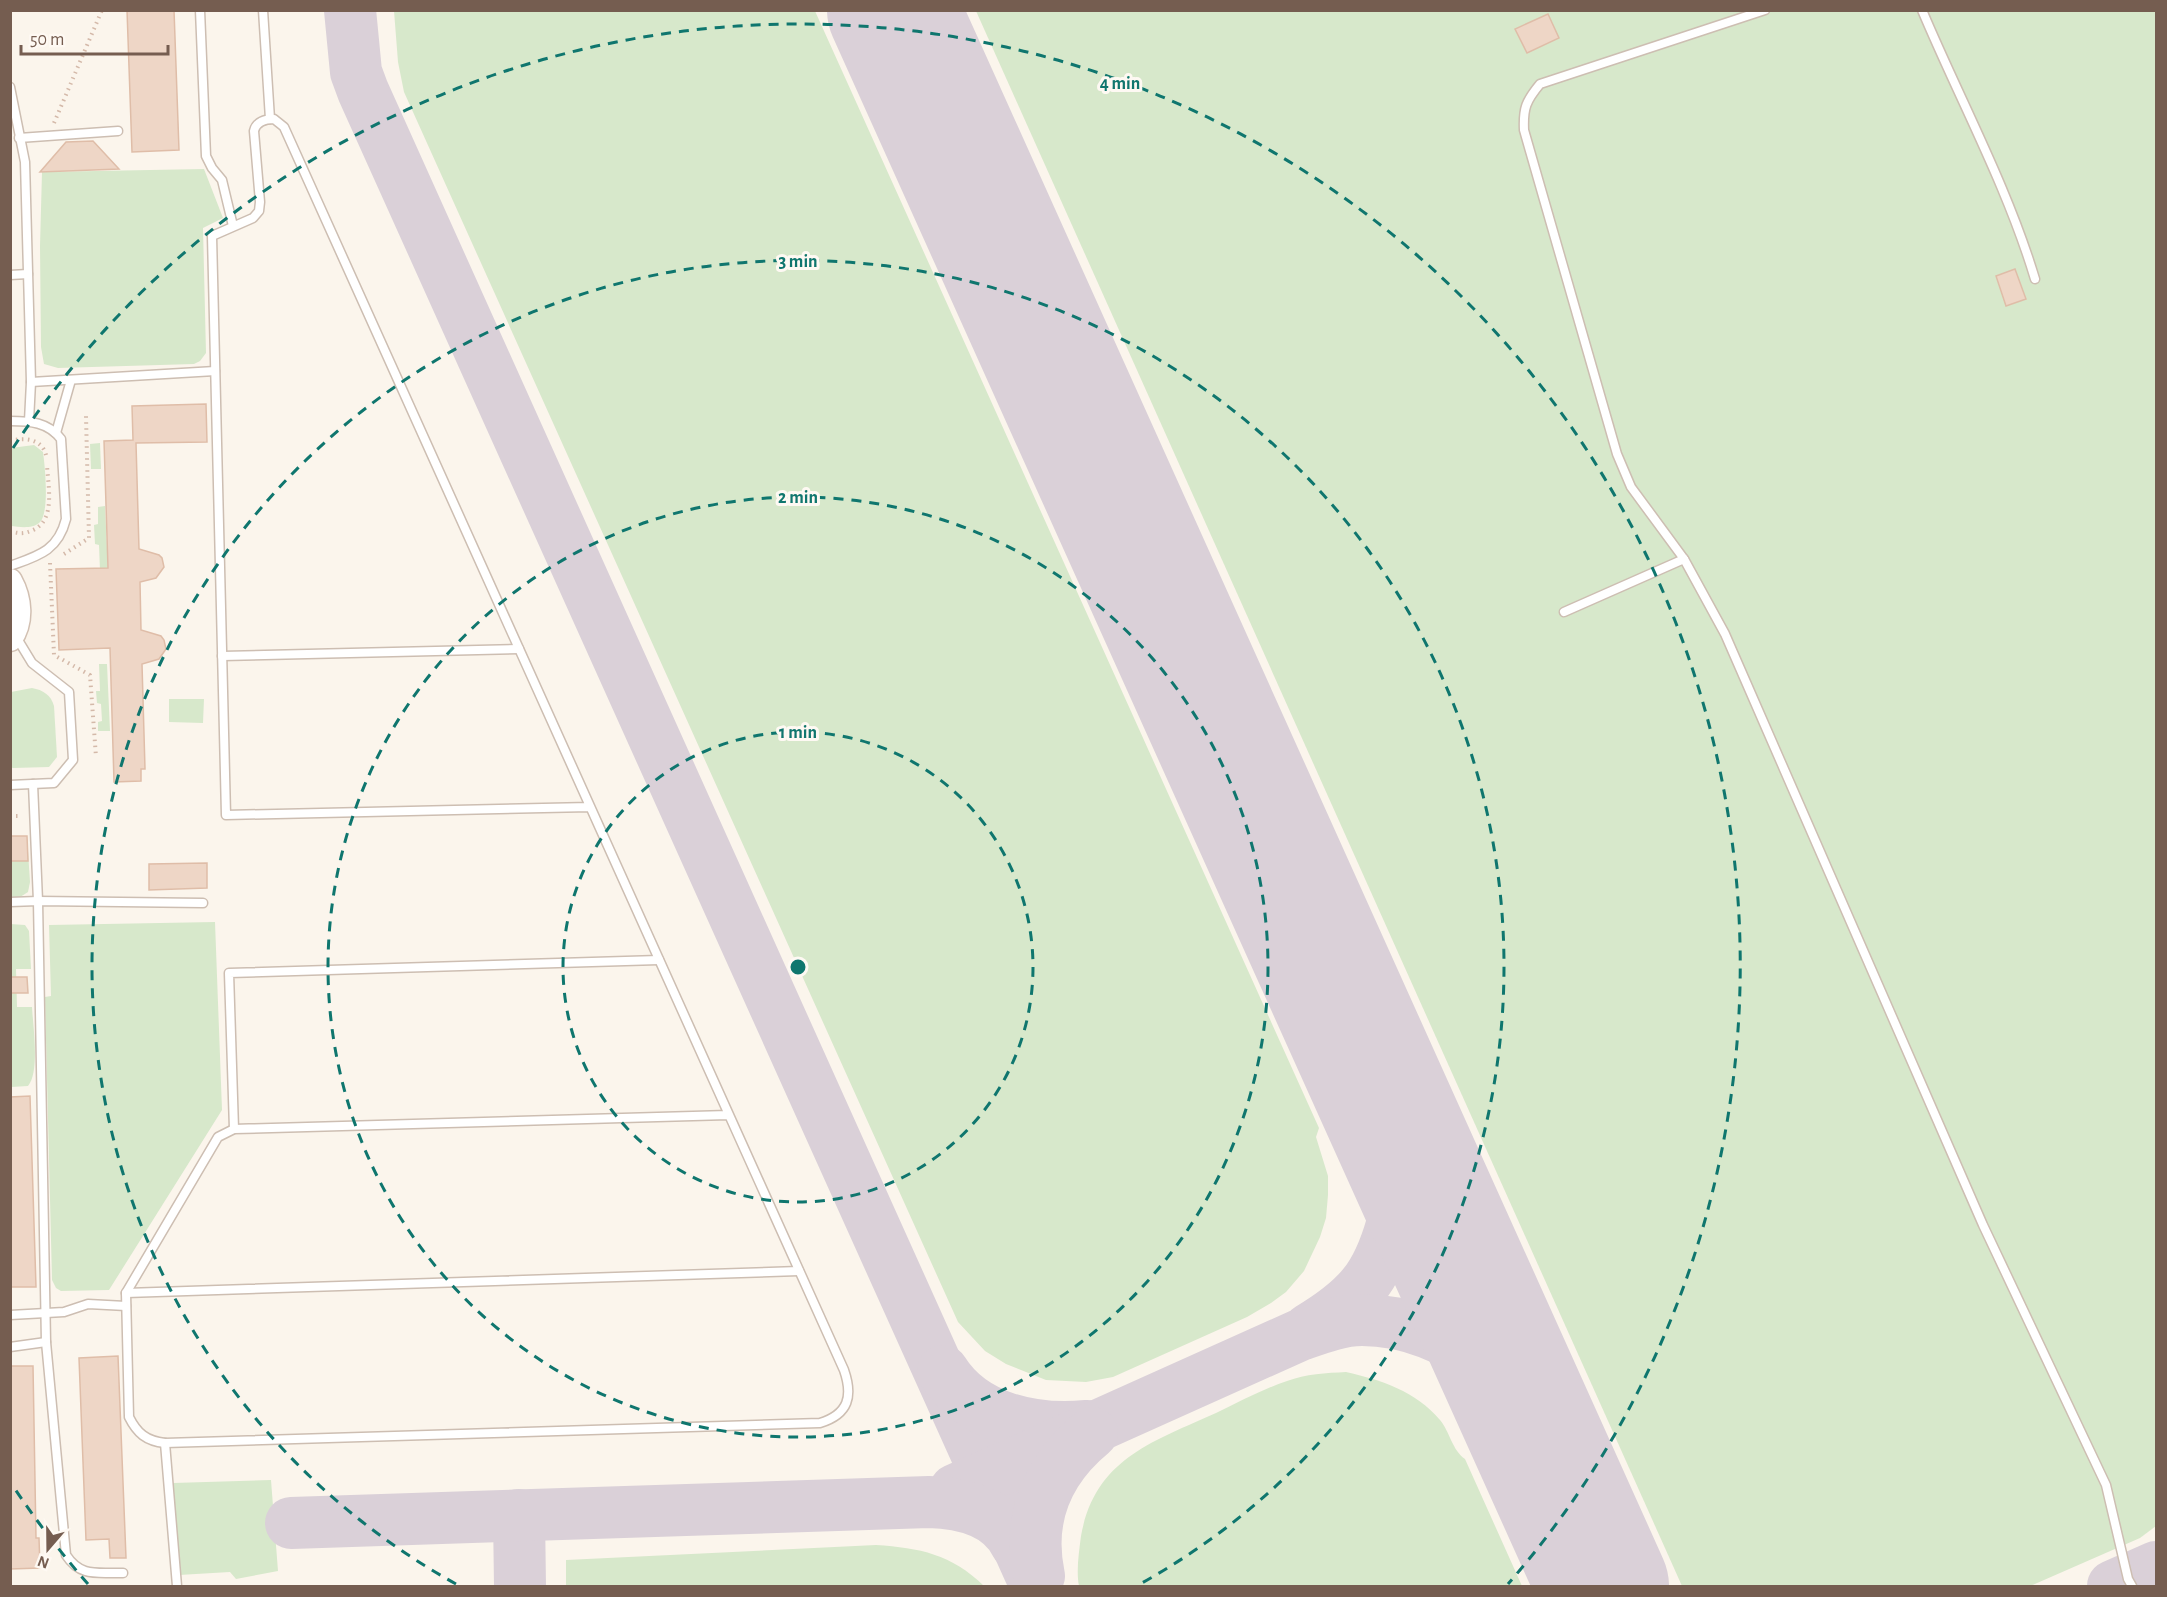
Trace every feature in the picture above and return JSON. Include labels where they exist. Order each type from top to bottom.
[{"type":"main road","points":[[10,581],[18,600],[18,617],[12,637]]},
{"type":"lane","points":[[200,10],[206,156],[222,180],[233,226]]},
{"type":"lane","points":[[262,10],[270,119]]},
{"type":"lane","points":[[1765,10],[1749,13],[1540,84],[1529,99],[1523,113],[1524,130],[1617,454],[1631,486],[1684,560],[1725,634],[1983,1226],[2106,1485],[2128,1580],[2132,1587]]},
{"type":"lane","points":[[1922,10],[1998,179],[2028,254],[2035,279]]},
{"type":"lane","points":[[10,87],[25,162],[31,382],[29,421]]},
{"type":"lane","points":[[590,807],[226,815],[212,236],[253,218],[259,211],[254,131],[255,125],[260,122],[270,119],[280,122],[284,127],[799,1271],[849,1384],[848,1399],[840,1414],[820,1423],[165,1443],[155,1442],[141,1435],[134,1428],[129,1417],[126,1293],[219,1137],[234,1130],[728,1115]]},
{"type":"lane","points":[[19,138],[118,131]]},
{"type":"lane","points":[[10,274],[28,274]]},
{"type":"lane","points":[[31,382],[216,371]]},
{"type":"lane","points":[[56,433],[71,380]]},
{"type":"lane","points":[[10,421],[29,421],[48,427],[61,439],[66,519],[63,530],[50,548],[40,555],[10,566]]},
{"type":"lane","points":[[1564,612],[1684,560]]},
{"type":"lane","points":[[10,785],[54,783],[73,760],[69,693],[32,663],[12,637]]},
{"type":"lane","points":[[222,656],[519,649]]},
{"type":"lane","points":[[33,784],[38,901],[46,1342],[66,1555],[73,1566],[84,1572],[123,1573]]},
{"type":"lane","points":[[10,902],[203,903]]},
{"type":"lane","points":[[234,1130],[229,973],[659,960]]},
{"type":"lane","points":[[126,1293],[799,1271]]},
{"type":"lane","points":[[10,1315],[64,1312],[88,1304],[126,1306]]},
{"type":"lane","points":[[10,1347],[46,1342]]},
{"type":"lane","points":[[165,1443],[177,1587]]},
{"type":"path","points":[[48,135],[102,10]]},
{"type":"path","points":[[86,416],[89,538],[49,564],[54,655],[90,675],[96,757]]},
{"type":"path","points":[[10,441],[28,439],[38,442],[46,451],[47,517],[41,527],[25,534],[10,531]]},
{"type":"path","points":[[25,534],[30,540]]},
{"type":"green space","points":[[394,11],[815,11],[1319,1128],[1316,1137],[1328,1176],[1326,1218],[1304,1271],[1286,1292],[1271,1303],[1247,1317],[1113,1377],[1086,1382],[1046,1380],[1006,1364],[985,1351],[958,1322],[404,92],[398,62]]},
{"type":"green space","points":[[976,11],[2156,11],[2156,1526],[2140,1538],[2030,1586],[1682,1586]]},
{"type":"green space","points":[[204,169],[223,218],[203,228],[206,353],[200,361],[194,364],[58,368],[44,364],[41,347],[42,172]]},
{"type":"green space","points":[[100,443],[101,469],[91,469],[90,444]]},
{"type":"green space","points":[[34,445],[43,452],[46,479],[45,511],[39,523],[33,526],[11,526],[11,448]]},
{"type":"green space","points":[[105,506],[108,570],[100,571],[99,545],[95,544],[94,525],[98,524],[98,507]]},
{"type":"green space","points":[[99,664],[107,664],[110,731],[98,731],[98,722],[102,721],[101,704],[97,703],[96,691],[100,691]]},
{"type":"green space","points":[[32,688],[46,694],[53,702],[57,757],[49,767],[13,768],[10,767],[11,692]]},
{"type":"green space","points":[[169,699],[204,699],[203,723],[169,722]]},
{"type":"green space","points":[[10,836],[27,836],[30,882],[28,892],[17,899],[11,899]]},
{"type":"green space","points":[[215,922],[222,1110],[109,1290],[61,1291],[56,1288],[52,1280],[45,997],[51,996],[49,925]]},
{"type":"green space","points":[[10,924],[25,925],[29,931],[31,969],[16,969],[17,1007],[32,1007],[35,1048],[34,1070],[28,1086],[11,1087]]},
{"type":"green space","points":[[1346,1372],[1372,1379],[1409,1394],[1431,1410],[1440,1420],[1457,1451],[1465,1459],[1522,1586],[1079,1586],[1079,1548],[1088,1510],[1099,1488],[1130,1456],[1149,1444],[1278,1384],[1309,1375]]},
{"type":"green space","points":[[271,1480],[278,1571],[236,1579],[230,1572],[179,1575],[173,1483]]},
{"type":"green space","points":[[876,1545],[907,1548],[934,1555],[972,1575],[984,1586],[566,1586],[566,1560]]},
{"type":"building","points":[[127,10],[174,10],[179,150],[132,152]]},
{"type":"building","points":[[1548,14],[1559,38],[1527,53],[1515,29]]},
{"type":"building","points":[[93,141],[119,169],[40,172],[66,142]]},
{"type":"building","points":[[2015,269],[2026,299],[2006,306],[1996,276]]},
{"type":"building","points":[[206,404],[207,442],[136,443],[139,549],[159,555],[164,567],[156,578],[140,582],[141,630],[161,636],[166,649],[159,659],[142,664],[145,769],[141,769],[141,781],[114,782],[110,648],[59,650],[56,569],[108,568],[104,441],[133,440],[132,406]]},
{"type":"building","points":[[10,836],[27,836],[28,861],[10,861]]},
{"type":"building","points":[[207,863],[207,888],[149,890],[149,864]]},
{"type":"building","points":[[10,977],[27,977],[28,993],[10,993]]},
{"type":"building","points":[[30,1096],[36,1287],[10,1287],[10,1097]]},
{"type":"building","points":[[118,1356],[126,1558],[110,1558],[109,1539],[86,1540],[79,1358]]},
{"type":"building","points":[[10,1366],[33,1366],[36,1538],[39,1538],[40,1568],[10,1569]]},
{"type":"taxiway","points":[[350,10],[356,72],[363,91],[1036,1586]]},
{"type":"taxiway","points":[[1309,1329],[1338,1310],[1357,1293],[1372,1274],[1386,1243],[1396,1208],[1401,1173],[1400,1148],[1392,1118]]},
{"type":"taxiway","points":[[955,1490],[1300,1335],[1354,1320],[1395,1323],[1412,1327],[1459,1347],[1492,1374],[1532,1430]]},
{"type":"taxiway","points":[[943,1371],[971,1401],[988,1411],[1026,1423],[1067,1427],[1087,1426]]},
{"type":"taxiway","points":[[1039,1576],[1036,1535],[1044,1497],[1063,1463],[1092,1433]]},
{"type":"taxiway","points":[[291,1523],[929,1502],[954,1504],[979,1511],[1000,1524],[1016,1544]]},
{"type":"taxiway","points":[[519,1515],[520,1586]]},
{"type":"taxiway","points":[[2113,1586],[2156,1567]]},
{"type":"runway","points":[[893,10],[1603,1586]]}]
